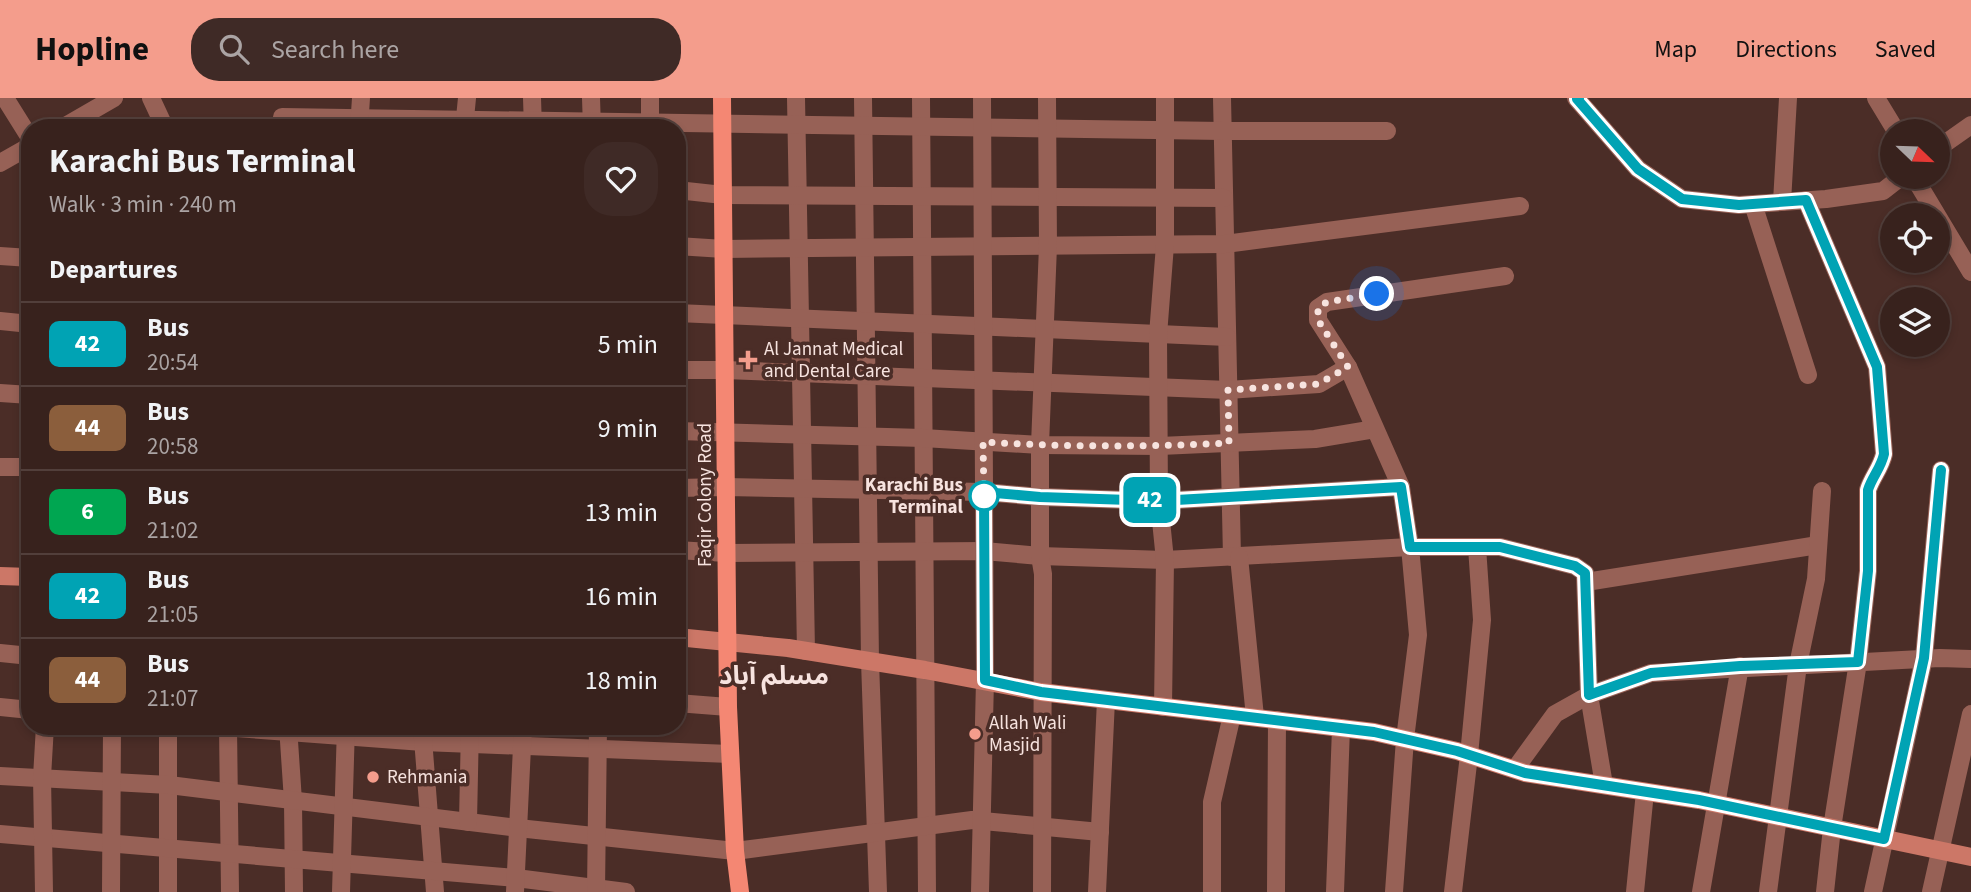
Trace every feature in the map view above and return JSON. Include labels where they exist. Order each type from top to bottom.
[{"type":"main road","name":"Faqir Colony Road","points":[[722,98],[728,707],[735,851],[740,892]]},
{"type":"main road","points":[[0,576],[21,577]]},
{"type":"main road","points":[[686,638],[806,651],[985,680],[1041,692],[1341,728],[1405,739],[1515,769],[1715,804],[1971,857]]},
{"type":"street","points":[[5,98],[21,124]]},
{"type":"street","points":[[77,119],[113,98]]},
{"type":"street","points":[[151,98],[161,119]]},
{"type":"street","points":[[359,119],[361,98]]},
{"type":"street","points":[[465,119],[467,98]]},
{"type":"street","points":[[532,98],[532,119]]},
{"type":"street","points":[[591,98],[592,119]]},
{"type":"street","points":[[650,98],[650,119]]},
{"type":"street","points":[[796,98],[806,651]]},
{"type":"street","points":[[863,98],[870,661],[878,892]]},
{"type":"street","points":[[921,98],[927,892]]},
{"type":"street","points":[[980,892],[985,680],[982,98]]},
{"type":"street","points":[[1042,892],[1043,575],[1040,556],[1040,446],[1048,246],[1047,98]]},
{"type":"street","points":[[1163,707],[1165,560],[1159,501],[1158,335],[1165,245],[1165,98]]},
{"type":"street","points":[[1222,98],[1230,497],[1255,718]]},
{"type":"street","points":[[1578,98],[1638,169],[1682,199],[1739,205],[1806,200],[1886,189]]},
{"type":"street","points":[[1782,202],[1788,98]]},
{"type":"street","points":[[1876,98],[1889,119]]},
{"type":"street","points":[[282,117],[304,119]]},
{"type":"street","points":[[686,125],[1387,131]]},
{"type":"street","points":[[1950,140],[1971,125]]},
{"type":"street","points":[[0,163],[21,151]]},
{"type":"street","points":[[1921,189],[1971,272]]},
{"type":"street","points":[[686,191],[723,195],[798,196],[1224,198]]},
{"type":"street","points":[[1806,200],[1877,367],[1884,454],[1882,464],[1872,478],[1868,490],[1868,571],[1858,662],[1832,828],[1825,892]]},
{"type":"street","points":[[1753,204],[1808,375]]},
{"type":"street","points":[[686,247],[799,249],[1225,244],[1520,206]]},
{"type":"street","points":[[0,256],[21,257]]},
{"type":"street","points":[[1394,892],[1405,739],[1418,635],[1410,547],[1401,487],[1348,367],[1318,320],[1318,308],[1323,304],[1504,276]]},
{"type":"street","points":[[686,313],[1227,337]]},
{"type":"street","points":[[0,321],[21,323]]},
{"type":"street","points":[[686,370],[1228,390],[1318,384],[1348,367]]},
{"type":"street","points":[[0,393],[21,394]]},
{"type":"street","points":[[686,432],[923,438],[1040,446],[1160,446],[1315,439],[1375,429]]},
{"type":"street","points":[[0,467],[21,467]]},
{"type":"street","points":[[1873,892],[1924,658],[1941,470]]},
{"type":"street","points":[[686,488],[726,486],[984,492],[1040,497],[1159,501],[1401,487]]},
{"type":"street","points":[[1768,892],[1798,665],[1816,579],[1822,491]]},
{"type":"street","points":[[1586,582],[1818,545]]},
{"type":"street","points":[[686,551],[984,551],[1040,556],[1165,560],[1410,547],[1500,547],[1575,566],[1585,573],[1589,695],[1604,785]]},
{"type":"street","points":[[1453,892],[1482,620],[1477,547]]},
{"type":"street","points":[[0,653],[21,655]]},
{"type":"street","points":[[1515,769],[1555,714],[1589,695],[1651,673],[1740,666],[1924,658],[1971,659]]},
{"type":"street","points":[[1701,892],[1740,666]]},
{"type":"street","points":[[1097,892],[1106,700]]},
{"type":"street","points":[[686,704],[728,707]]},
{"type":"street","points":[[0,706],[21,709]]},
{"type":"street","points":[[1931,892],[1971,714]]},
{"type":"street","points":[[1212,892],[1212,802],[1231,715]]},
{"type":"street","points":[[1276,892],[1277,720]]},
{"type":"street","points":[[1335,892],[1341,728]]},
{"type":"street","points":[[44,735],[42,777],[44,892]]},
{"type":"street","points":[[111,892],[112,735]]},
{"type":"street","points":[[168,735],[168,892]]},
{"type":"street","points":[[228,735],[230,892]]},
{"type":"street","points":[[288,735],[293,801],[293,892]]},
{"type":"street","points":[[341,892],[346,735]]},
{"type":"street","points":[[423,735],[435,892]]},
{"type":"street","points":[[468,822],[470,735],[522,746],[730,754]]},
{"type":"street","points":[[515,885],[523,735]]},
{"type":"street","points":[[596,890],[597,735]]},
{"type":"street","points":[[0,776],[169,785],[429,818],[735,851],[981,821],[1100,831]]},
{"type":"street","points":[[1635,892],[1644,792]]},
{"type":"street","points":[[0,834],[433,873],[515,885],[626,892]]},
{"type":"bus line","name":"42","points":[[1579,98],[1577,99],[1638,169],[1682,199],[1739,205],[1806,200],[1877,367],[1884,454],[1882,464],[1872,478],[1868,490],[1868,571],[1858,662],[1740,666],[1651,673],[1589,695],[1585,573],[1575,566],[1500,547],[1410,547],[1401,487],[1159,501],[1040,497],[984,492],[985,680],[1041,692],[1374,732],[1457,751],[1525,773],[1699,800],[1884,839],[1924,658],[1941,470]]},
{"type":"place","name":"Al Jannat Medical and Dental Care","points":[[748,360]]},
{"type":"place","name":"Karachi Bus Terminal","points":[[984,496]]},
{"type":"place","name":"Allah Wali Masjid","points":[[975,734]]},
{"type":"place","name":"Rehmania","points":[[373,777]]},
{"type":"district","name":"مسلم آباد","points":[[774,675]]},
{"type":"route","points":[[984,496],[983,442],[1040,446],[1229,443],[1228,390],[1318,384],[1348,367],[1318,320],[1318,308],[1327,302],[1377,294]]}]
